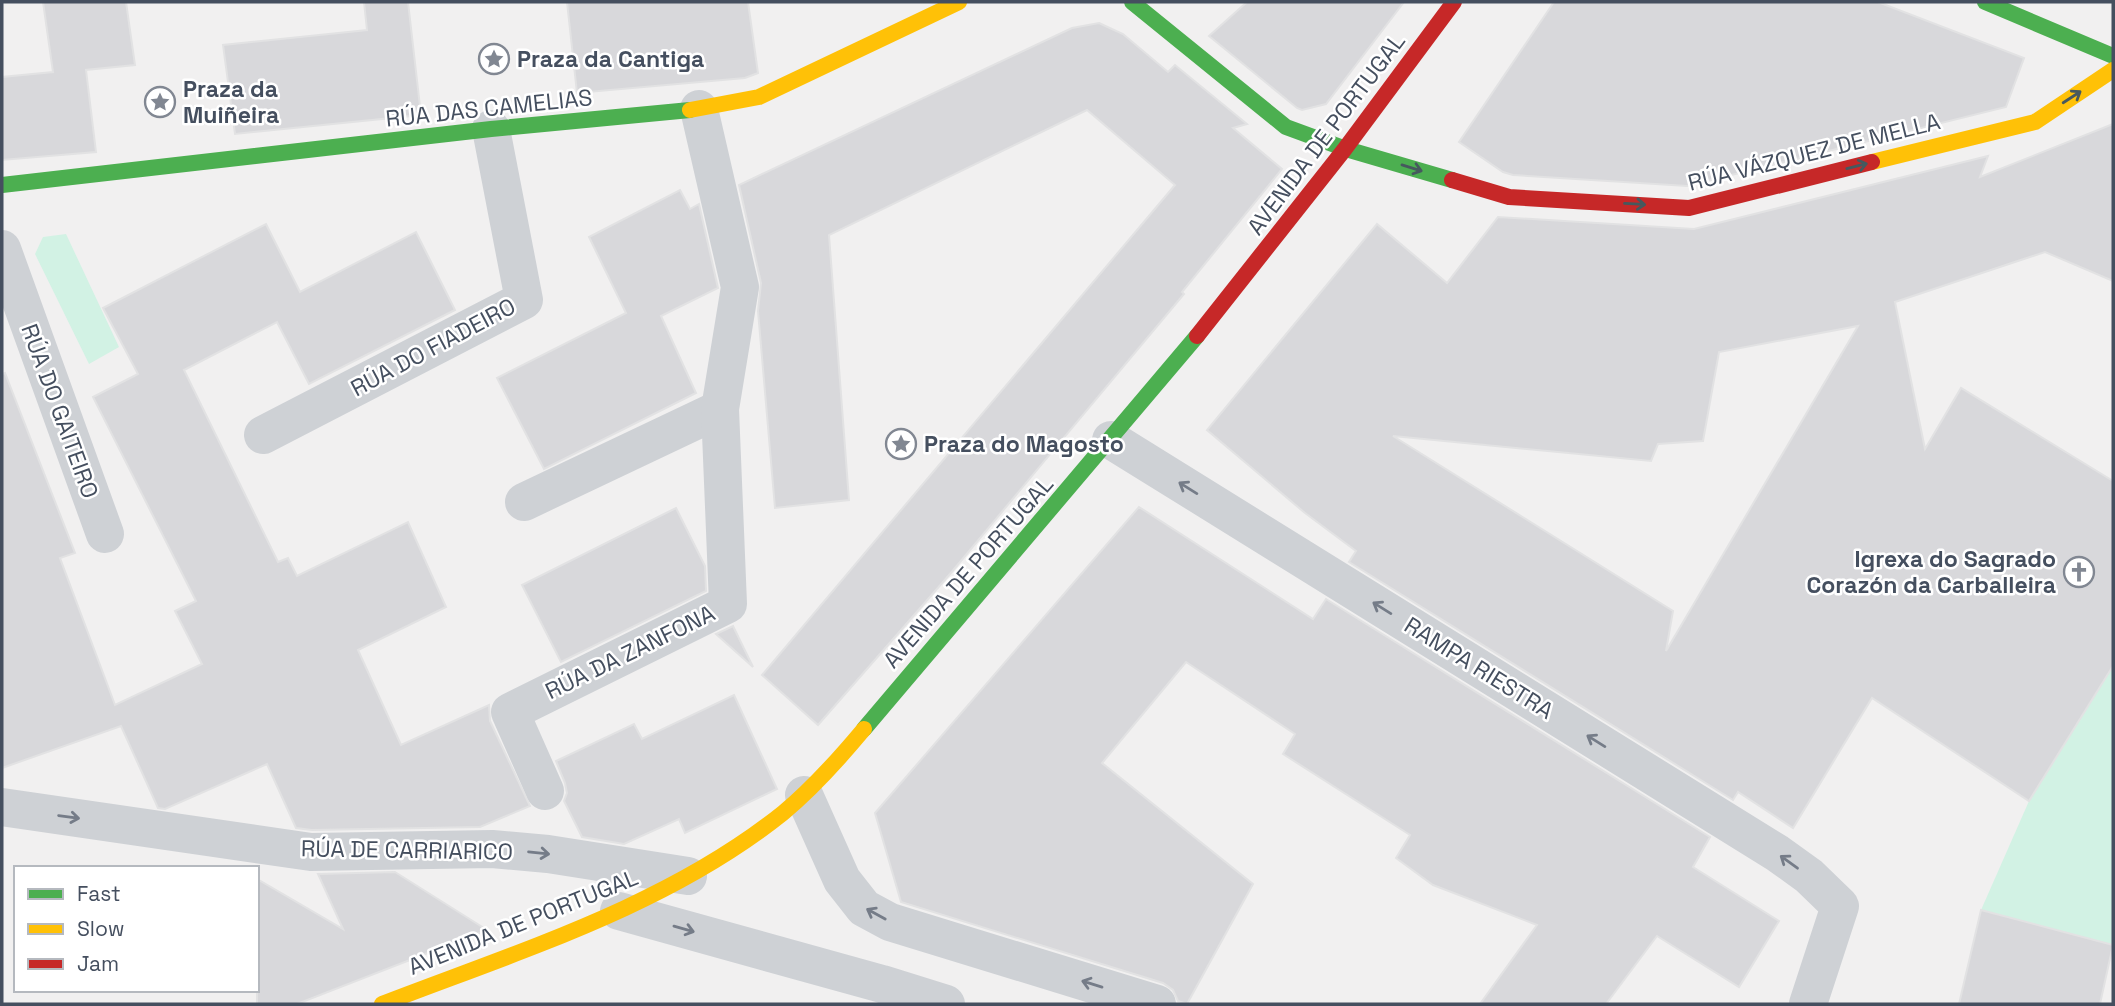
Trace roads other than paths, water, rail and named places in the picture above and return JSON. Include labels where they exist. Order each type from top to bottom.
[{"type":"street","name":"RÚA DAS CAMELIAS","points":[[2,185],[491,129],[699,109],[759,97],[960,2]]},
{"type":"street","points":[[1132,2],[1286,127],[1346,149]]},
{"type":"street","name":"AVENIDA DE PORTUGAL","points":[[382,1004],[619,911],[734,849],[804,795],[1111,440],[1237,288],[1346,149],[1454,2]]},
{"type":"street","points":[[1985,2],[2113,56]]},
{"type":"street","name":"RÚA VÁZQUEZ DE MELLA","points":[[1346,149],[1509,197],[1689,208],[2035,121],[2113,70]]},
{"type":"street","name":"RÚA DA ZANFONA","points":[[545,791],[510,712],[728,604],[720,409],[740,287],[699,109]]},
{"type":"street","name":"RÚA DO FIADEIRO","points":[[263,435],[524,300],[491,129]]},
{"type":"street","name":"RÚA DO GAITEIRO","points":[[2,249],[105,534]]},
{"type":"street","points":[[524,502],[720,409]]},
{"type":"street","name":"RAMPA RIESTRA","points":[[1111,440],[1777,853],[1809,876],[1840,906],[1808,1004]]},
{"type":"street","points":[[804,795],[842,880],[864,908],[890,922],[1157,1004]]},
{"type":"street","name":"RÚA DE CARRIARICO","points":[[2,807],[311,852],[492,849],[548,854],[688,876]]},
{"type":"street","points":[[619,911],[946,1004]]},
{"type":"place","name":"Praza da Cantiga","points":[[494,59]]},
{"type":"place","name":"Praza da Muiñeira","points":[[160,102]]},
{"type":"place","name":"Praza do Magosto","points":[[901,444]]},
{"type":"place","name":"Igrexa do Sagrado Corazón da Carballeira","points":[[2079,572]]}]
